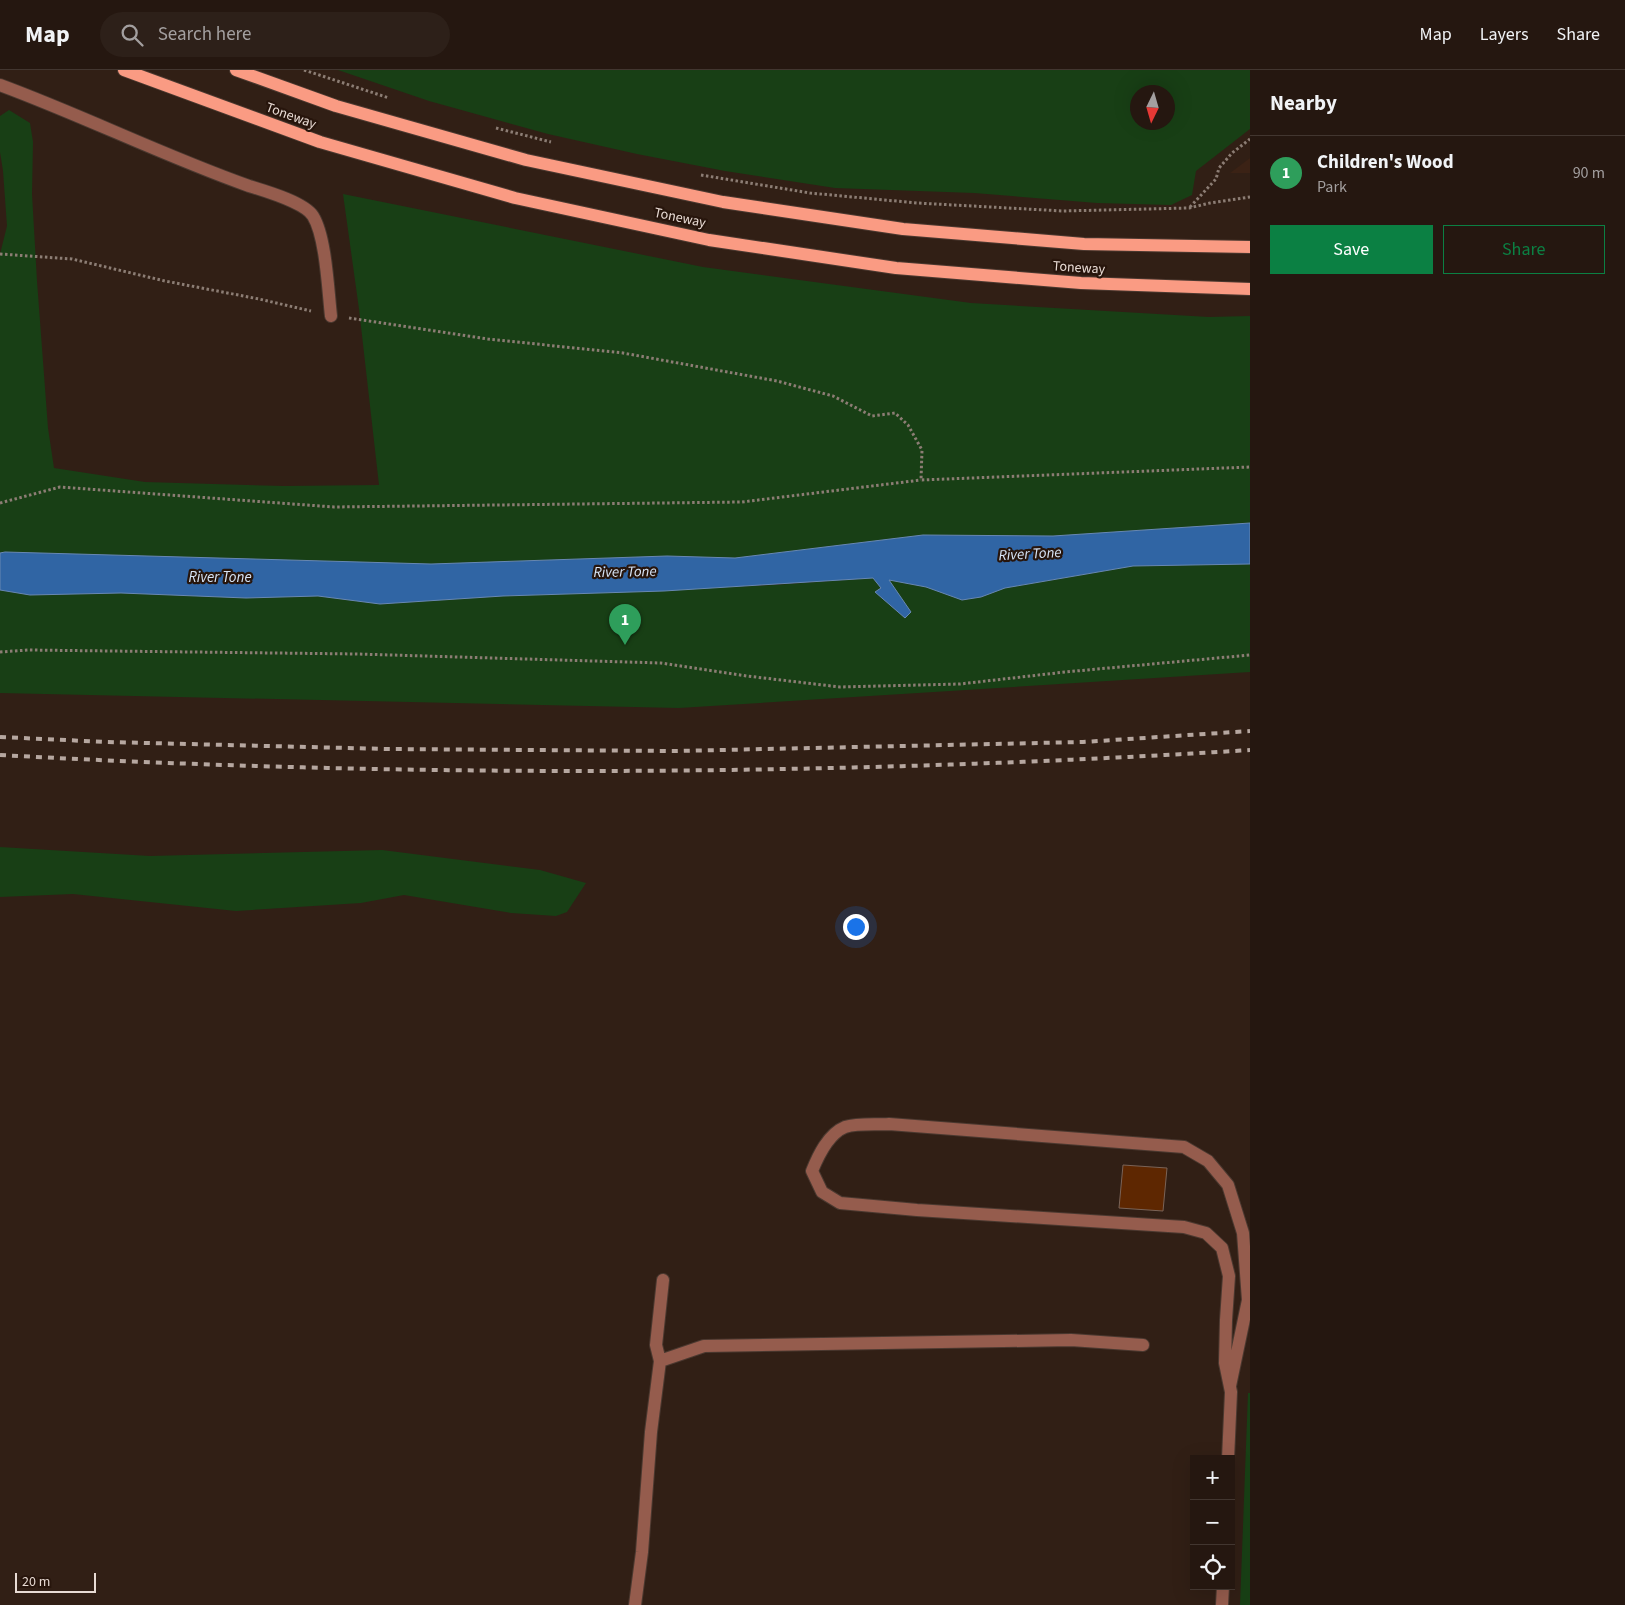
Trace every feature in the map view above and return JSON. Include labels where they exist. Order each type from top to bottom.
[{"type":"main road","name":"Toneway","points":[[124,70],[320,142],[515,198],[709,240],[896,268],[1082,284],[1250,289]]},
{"type":"main road","name":"Toneway","points":[[236,70],[336,106],[526,160],[723,202],[903,229],[1084,244],[1248,247]]},
{"type":"lane","points":[[0,85],[58,106],[155,150],[291,200],[312,215],[321,235],[331,316]]},
{"type":"lane","points":[[1228,1455],[1230,1386],[1248,1300],[1243,1233],[1228,1185],[1208,1161],[1184,1147],[889,1124],[844,1128],[831,1138],[820,1152],[812,1171],[822,1192],[840,1203],[917,1210],[1184,1227],[1206,1233],[1222,1248],[1229,1276],[1225,1364],[1230,1386]]},
{"type":"lane","points":[[635,1605],[642,1552],[651,1432],[660,1360],[656,1345],[663,1280]]},
{"type":"lane","points":[[660,1360],[704,1346],[1071,1340],[1143,1345]]},
{"type":"lane","points":[[1222,1605],[1223,1590]]},
{"type":"path","points":[[304,70],[390,98]]},
{"type":"path","points":[[488,126],[559,145]]},
{"type":"path","points":[[1189,208],[1216,179],[1219,168],[1232,153],[1250,139]]},
{"type":"path","points":[[699,174],[810,192],[917,203],[1063,211],[1189,208],[1250,197]]},
{"type":"path","points":[[0,254],[72,259],[331,316],[488,339],[623,354],[777,381],[833,396],[872,416],[895,413],[908,425],[922,450],[921,480]]},
{"type":"path","points":[[0,503],[60,487],[334,507],[742,502],[921,480],[1250,467]]},
{"type":"path","points":[[0,652],[28,650],[357,654],[661,663],[840,687],[960,684],[1074,671],[1250,655]]},
{"type":"shaded area","points":[[1250,158],[1250,173],[1230,173]]},
{"type":"green space","points":[[338,70],[1250,70],[1250,129],[1196,171],[1192,195],[1171,205],[1097,203],[974,193],[835,188],[725,171],[548,134],[429,101]]},
{"type":"green space","points":[[9,110],[30,123],[33,142],[32,194],[37,281],[48,428],[54,468],[145,482],[284,486],[379,485],[359,309],[343,194],[703,267],[971,303],[1209,317],[1250,316],[1250,523],[1053,536],[923,535],[735,558],[667,556],[431,564],[0,553],[0,254],[7,226],[0,152],[0,116]]},
{"type":"green space","points":[[1250,564],[1250,672],[679,708],[0,693],[0,590],[30,595],[121,593],[246,598],[318,596],[380,604],[503,596],[774,585],[873,578],[881,588],[875,592],[905,618],[911,612],[888,580],[926,587],[962,600],[981,597],[1004,588],[1133,566]]},
{"type":"green space","points":[[0,847],[150,856],[382,850],[540,870],[586,883],[567,912],[556,916],[511,913],[404,895],[361,903],[236,911],[73,894],[0,897]]},
{"type":"green space","points":[[1248,1393],[1250,1393],[1250,1605],[1240,1605]]},
{"type":"water","name":"River Tone","points":[[1250,523],[1250,564],[1133,566],[1005,588],[981,597],[962,600],[926,587],[889,580],[911,612],[905,618],[875,592],[881,588],[873,578],[664,591],[503,596],[380,604],[318,596],[246,598],[121,593],[30,595],[0,590],[0,553],[5,552],[431,564],[667,556],[735,558],[923,535],[1053,536]]},
{"type":"building","points":[[1123,1165],[1167,1168],[1163,1211],[1119,1208]]},
{"type":"railway","points":[[0,737],[107,742],[388,749],[676,751],[1083,742],[1250,731]]},
{"type":"railway","points":[[0,755],[312,768],[625,771],[938,765],[1250,750]]},
{"type":"place","name":"Children's Wood","points":[[625,645]]}]
